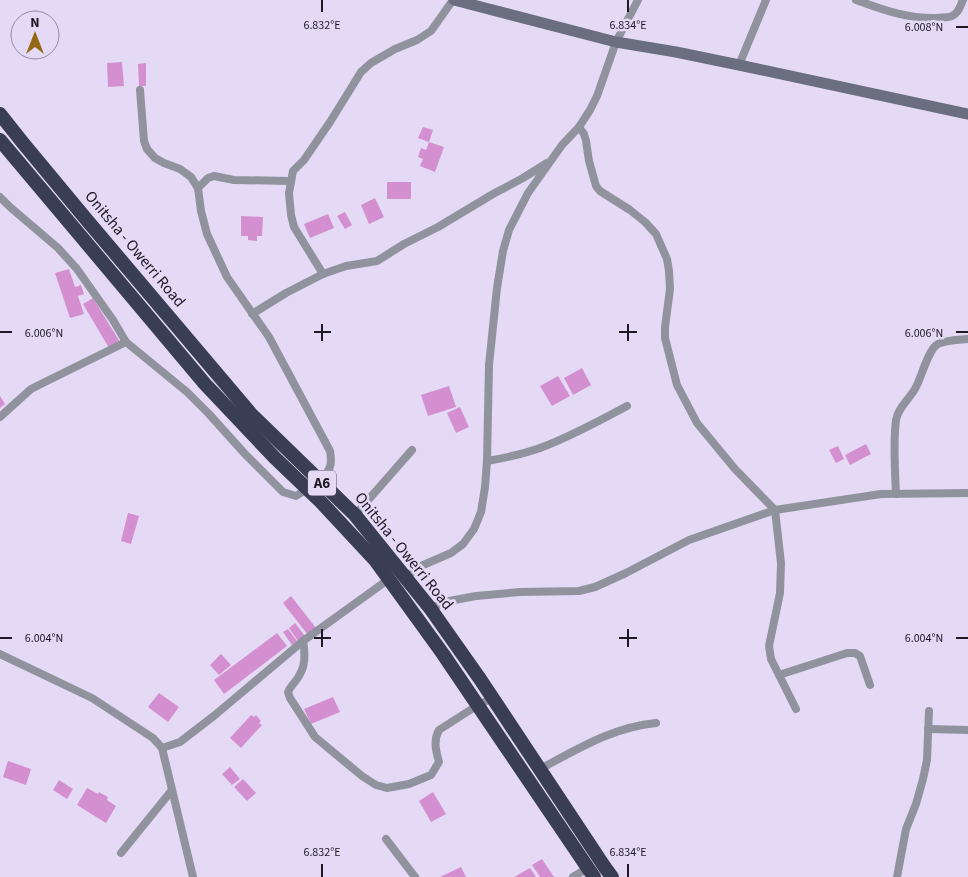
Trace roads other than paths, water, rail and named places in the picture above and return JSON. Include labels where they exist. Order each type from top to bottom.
[{"type":"highway","name":"Onitsha - Owerri Road","points":[[0,114],[23,144],[251,414],[355,515],[406,577],[493,698],[612,877]]},
{"type":"highway","name":"Onitsha - Owerri Road","points":[[0,140],[205,384],[375,560],[478,705],[591,873]]},
{"type":"street","points":[[323,274],[294,227],[289,193],[293,171],[304,160],[330,122],[360,72],[395,49],[417,40],[431,31],[453,0],[616,42],[740,65],[968,114]]},
{"type":"street","points":[[406,577],[421,566],[451,553],[463,544],[474,529],[481,512],[487,461],[489,365],[503,251],[509,230],[528,193],[590,110],[616,42],[638,0]]},
{"type":"street","points":[[740,65],[766,0]]},
{"type":"street","points":[[856,0],[890,12],[922,18],[941,18],[954,15],[963,0]]},
{"type":"street","points":[[140,90],[146,149],[155,158],[180,169],[191,177],[198,188],[207,234],[227,277],[269,337],[330,451],[332,461],[330,468],[321,482]]},
{"type":"street","points":[[579,126],[586,141],[593,180],[596,186],[600,191],[645,222],[656,234],[666,260],[670,289],[665,338],[677,385],[697,422],[735,469],[775,510],[781,563],[780,593],[769,646],[771,659],[796,709]]},
{"type":"street","points":[[252,314],[286,293],[323,274],[346,266],[377,260],[551,161]]},
{"type":"street","points":[[198,188],[208,178],[214,176],[234,180],[290,182]]},
{"type":"street","points":[[0,197],[58,248],[77,269],[126,342],[187,392],[283,492],[296,496],[307,489]]},
{"type":"street","points":[[896,494],[896,418],[916,387],[931,350],[937,344],[968,339]]},
{"type":"street","points":[[0,417],[32,389],[47,380],[126,342]]},
{"type":"street","points":[[487,461],[510,457],[541,447],[585,429],[627,406]]},
{"type":"street","points":[[355,515],[412,450]]},
{"type":"street","points":[[430,608],[476,596],[520,592],[578,591],[595,587],[689,540],[775,510],[881,494],[968,493]]},
{"type":"street","points":[[162,748],[180,742],[216,715],[303,641],[389,579]]},
{"type":"street","points":[[303,641],[305,657],[300,674],[288,692],[290,698],[315,737],[362,776],[376,785],[387,788],[394,787],[409,784],[431,775],[439,762],[436,748],[436,737],[439,730],[478,705],[493,698]]},
{"type":"street","points":[[779,675],[847,653],[855,653],[860,656],[870,685]]},
{"type":"street","points":[[0,654],[92,698],[153,738],[162,748],[193,877]]},
{"type":"street","points":[[897,877],[906,829],[916,804],[927,760],[929,711]]},
{"type":"street","points":[[540,769],[585,745],[618,731],[639,724],[656,723]]},
{"type":"street","points":[[928,729],[968,730]]},
{"type":"street","points":[[121,853],[172,790]]},
{"type":"street","points":[[386,839],[415,877]]},
{"type":"street","points":[[574,877],[591,873]]}]
